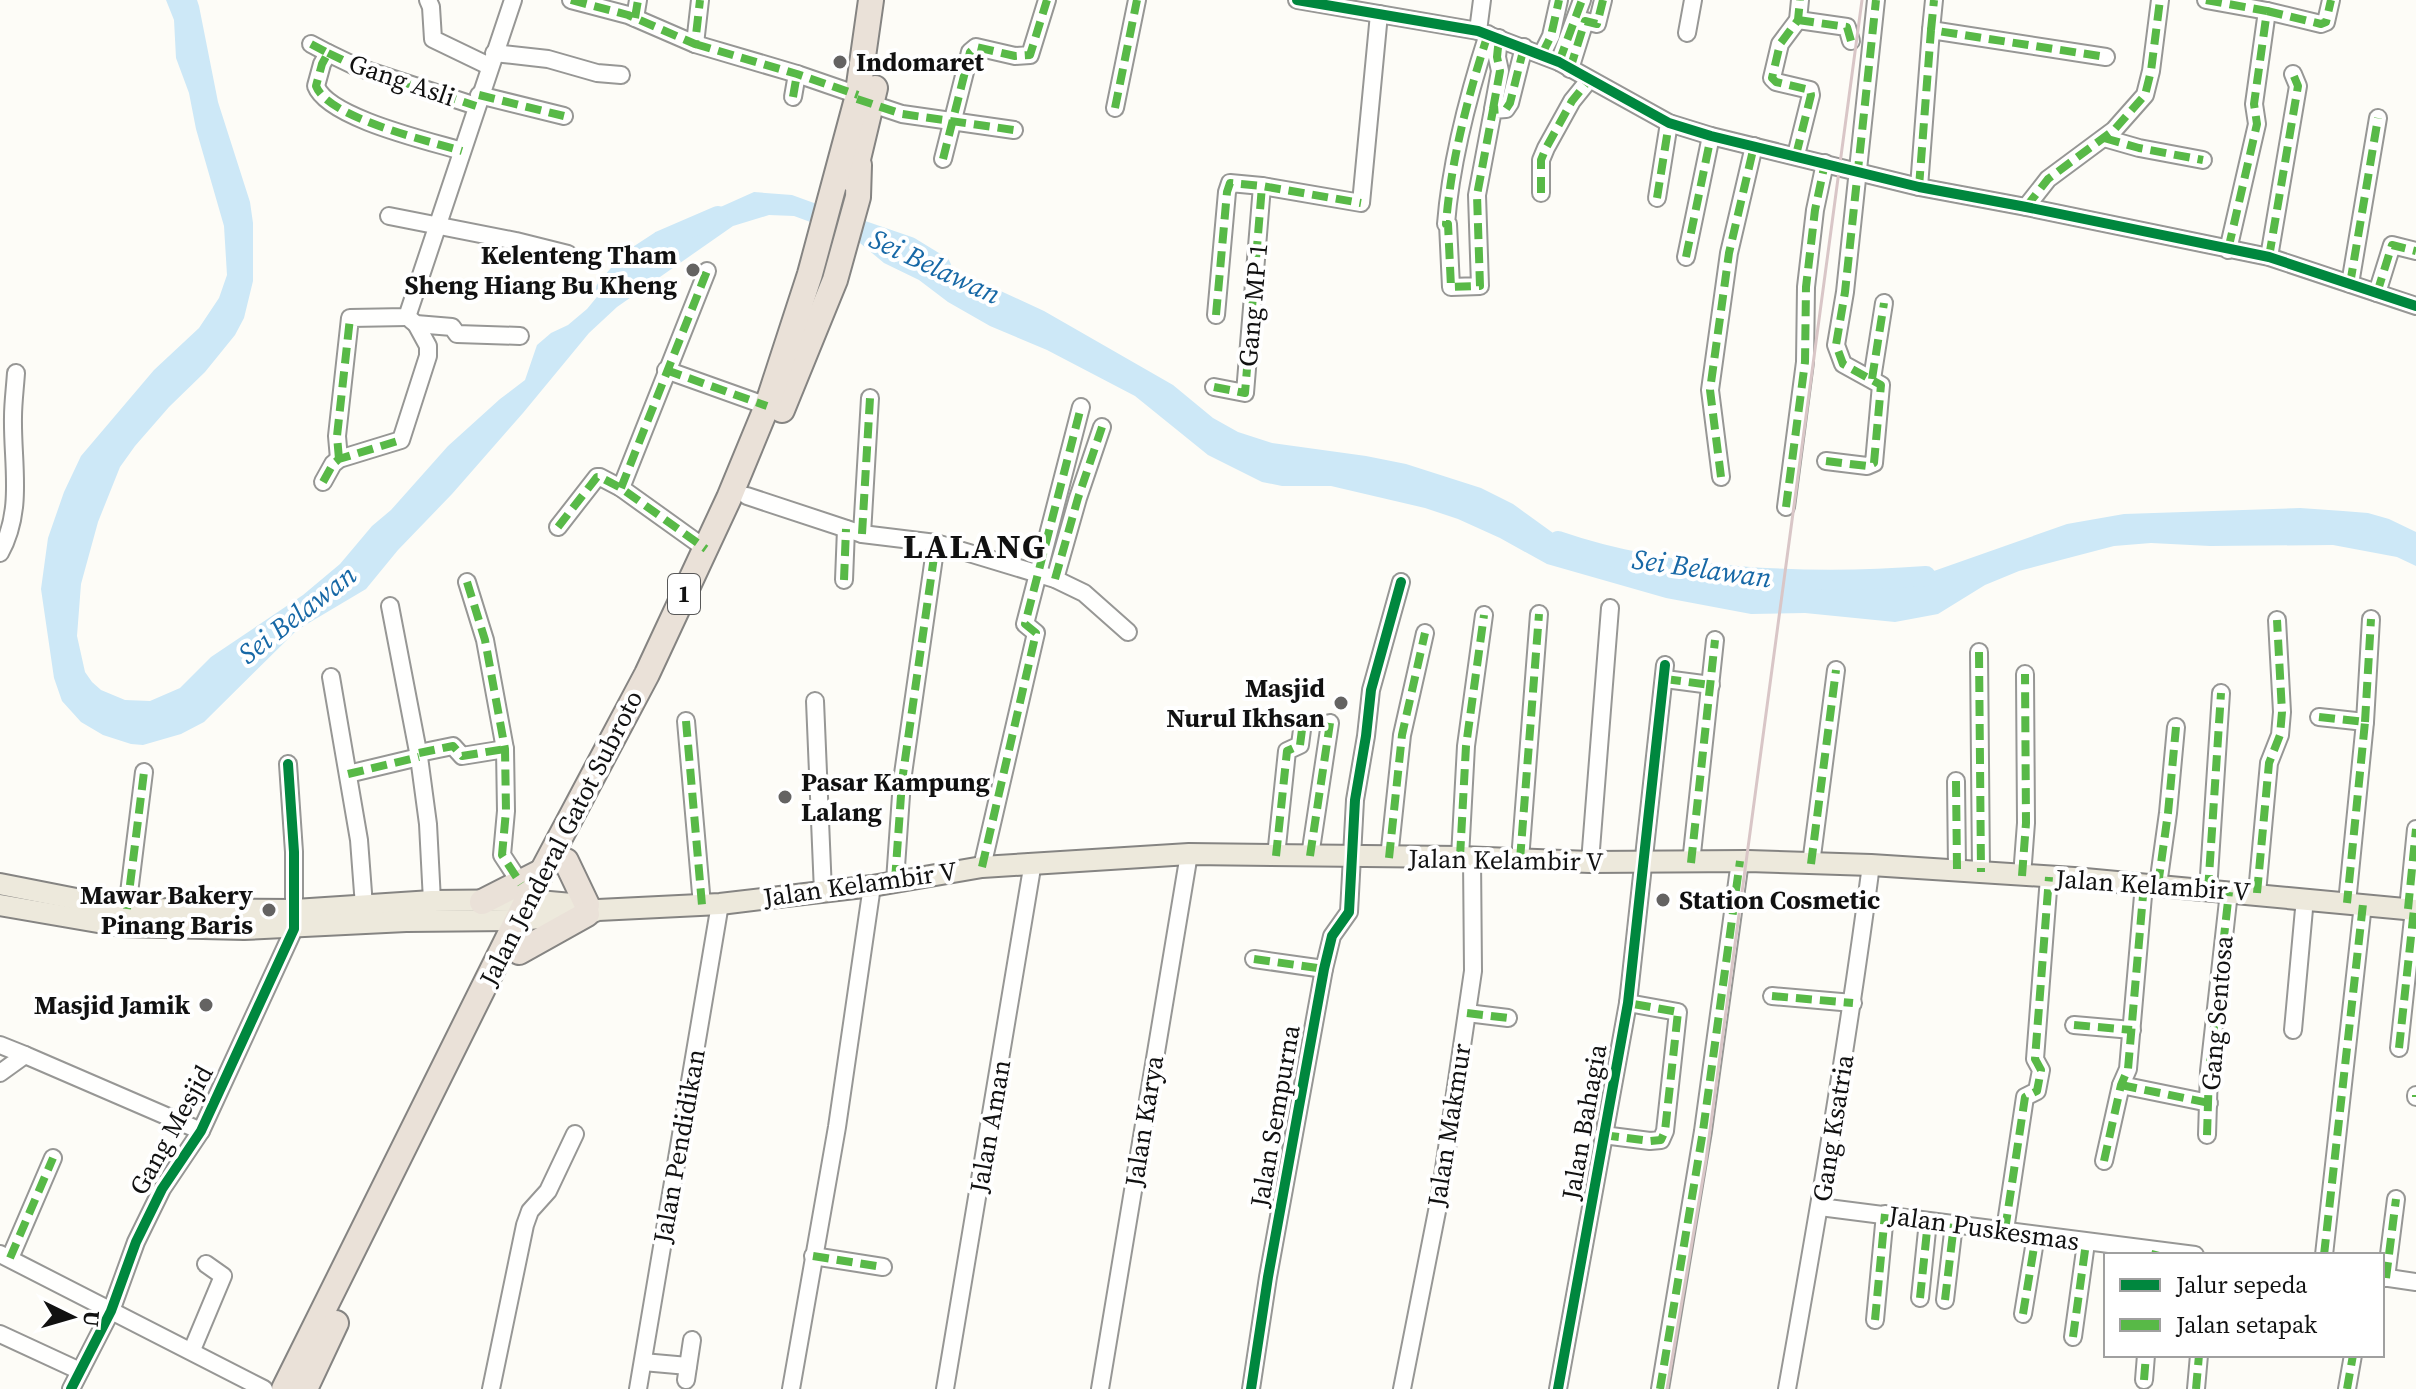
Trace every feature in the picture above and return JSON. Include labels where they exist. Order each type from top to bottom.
[{"type":"highway","name":"1","points":[[847,191],[859,165],[871,0]]},
{"type":"highway","name":"1","points":[[823,277],[847,191],[863,100],[888,0]]},
{"type":"highway","name":"Jalan Jenderal Gatot Subroto","points":[[284,1389],[320,1337],[519,952],[529,904],[566,861],[651,699],[747,496],[819,314],[823,277]]},
{"type":"highway","name":"Jalan Jenderal Gatot Subroto","points":[[305,1389],[320,1337],[543,871],[647,674],[706,549],[823,277]]},
{"type":"highway","points":[[519,952],[591,910],[566,861]]},
{"type":"highway","points":[[482,902],[529,904]]},
{"type":"main road","name":"Jalan Kelambir V","points":[[295,919],[406,921],[529,904],[591,910],[711,904],[872,886],[982,867],[1189,854],[1871,865],[2151,884],[2413,909]]},
{"type":"main road","points":[[0,884],[127,909],[295,919]]},
{"type":"main road","points":[[0,905],[121,926],[295,919],[364,906],[432,901],[482,902]]},
{"type":"street","points":[[428,0],[433,39],[492,59],[548,59],[597,73],[621,75]]},
{"type":"street","points":[[323,482],[339,459],[401,440],[428,356],[428,346],[411,321],[436,224],[513,0]]},
{"type":"street","points":[[571,0],[635,18],[695,44],[797,74],[902,114],[1014,130]]},
{"type":"street","points":[[635,18],[638,0]]},
{"type":"street","points":[[695,44],[700,0]]},
{"type":"street","points":[[943,159],[972,49],[976,47],[1015,56],[1030,55],[1047,0]]},
{"type":"street","points":[[1115,108],[1137,0]]},
{"type":"street","points":[[1297,0],[1488,34],[1542,54],[1669,123],[1711,136],[1919,187],[2269,257],[2416,306]]},
{"type":"street","points":[[1482,0],[1488,34],[1500,71],[1477,195],[1480,286],[1451,287],[1446,224],[1452,169],[1488,34]]},
{"type":"street","points":[[1542,54],[1551,36],[1559,0]]},
{"type":"street","points":[[1564,65],[1581,19],[1582,0]]},
{"type":"street","points":[[1581,19],[1597,24],[1603,0]]},
{"type":"street","points":[[1687,33],[1693,0]]},
{"type":"street","points":[[1796,155],[1810,90],[1776,82],[1772,78],[1780,44],[1798,20],[1800,0]]},
{"type":"street","points":[[1826,461],[1867,466],[1874,463],[1881,385],[1843,364],[1836,345],[1876,0]]},
{"type":"street","points":[[1919,187],[1934,0]]},
{"type":"street","points":[[2026,207],[2048,179],[2104,138],[2137,105],[2149,85],[2160,0]]},
{"type":"street","points":[[2206,0],[2321,24],[2326,22],[2331,0]]},
{"type":"street","points":[[2228,250],[2257,124],[2254,104],[2267,11]]},
{"type":"street","points":[[1216,315],[1228,186],[1235,183],[1262,186],[1361,203],[1379,14]]},
{"type":"street","points":[[1798,20],[1847,27],[1851,41]]},
{"type":"street","points":[[1931,30],[2106,57]]},
{"type":"street","name":"Gang Asli","points":[[311,44],[357,67],[478,101],[564,116]]},
{"type":"street","points":[[1493,109],[1509,106],[1524,47]]},
{"type":"street","points":[[328,53],[316,86],[322,96],[357,119],[462,151]]},
{"type":"street","points":[[793,97],[797,74]]},
{"type":"street","points":[[2269,257],[2298,86],[2293,74]]},
{"type":"street","points":[[1541,193],[1541,160],[1546,148],[1572,101],[1589,80]]},
{"type":"street","points":[[2350,284],[2378,118]]},
{"type":"street","points":[[1657,198],[1669,123]]},
{"type":"street","points":[[1686,257],[1711,136]]},
{"type":"street","points":[[2104,138],[2203,160]]},
{"type":"street","points":[[1721,477],[1710,390],[1729,253],[1754,146]]},
{"type":"street","points":[[1786,507],[1805,362],[1806,287],[1815,210],[1825,163]]},
{"type":"street","name":"Gang MP 1","points":[[1214,387],[1245,393],[1262,186]]},
{"type":"street","points":[[389,216],[568,254]]},
{"type":"street","points":[[1448,224],[1478,225]]},
{"type":"street","points":[[2377,293],[2392,245],[2416,251]]},
{"type":"street","points":[[621,488],[707,271]]},
{"type":"street","points":[[1872,379],[1884,303]]},
{"type":"street","points":[[339,459],[337,436],[350,318],[452,327],[457,334],[520,336]]},
{"type":"street","points":[[666,370],[767,406]]},
{"type":"street","points":[[0,553],[8,538],[15,511],[13,418],[16,373]]},
{"type":"street","points":[[844,580],[854,531],[870,398]]},
{"type":"street","points":[[982,867],[1036,633],[1025,624],[1081,407]]},
{"type":"street","points":[[1055,579],[1102,427]]},
{"type":"street","points":[[558,527],[597,477],[621,488],[706,549]]},
{"type":"street","points":[[747,496],[854,531],[936,543],[1055,579],[1084,593],[1128,632]]},
{"type":"street","points":[[895,881],[900,795],[936,543]]},
{"type":"street","points":[[467,582],[485,640],[505,749],[506,811],[502,855],[529,904]]},
{"type":"street","name":"Jalan Sempurna","points":[[1251,1389],[1268,1277],[1324,969],[1332,936],[1349,912],[1355,800],[1371,690],[1401,582]]},
{"type":"street","points":[[390,606],[419,755],[428,824],[432,901]]},
{"type":"street","points":[[1590,862],[1610,608]]},
{"type":"street","points":[[1520,860],[1539,614]]},
{"type":"street","name":"Jalan Makmur","points":[[1402,1389],[1440,1196],[1473,971],[1466,858],[1466,746],[1484,615]]},
{"type":"street","points":[[2324,1253],[2355,903],[2371,619]]},
{"type":"street","points":[[2257,893],[2269,763],[2280,735],[2282,712],[2277,620]]},
{"type":"street","points":[[1389,858],[1402,735],[1425,633]]},
{"type":"street","points":[[1691,863],[1715,640]]},
{"type":"street","points":[[1979,652],[1981,872]]},
{"type":"street","points":[[1811,864],[1836,670]]},
{"type":"street","name":"Jalan Bahagia","points":[[1558,1389],[1628,1003],[1665,672],[1711,685]]},
{"type":"street","points":[[2022,876],[2026,823],[2025,674]]},
{"type":"street","points":[[331,677],[359,840],[364,906]]},
{"type":"street","name":"Gang Sentosa","points":[[2207,1135],[2218,891],[2221,693]]},
{"type":"street","points":[[815,701],[823,892]]},
{"type":"street","points":[[2319,717],[2365,722]]},
{"type":"street","name":"Jalan Pendidikan","points":[[638,1389],[711,904],[686,721]]},
{"type":"street","points":[[1276,856],[1287,751],[1300,745],[1303,722]]},
{"type":"street","points":[[1310,856],[1330,723]]},
{"type":"street","points":[[2104,1161],[2121,1085],[2128,1069],[2151,884],[2168,813],[2176,727]]},
{"type":"street","points":[[348,774],[453,746],[462,756],[505,749]]},
{"type":"street","points":[[288,764],[295,919]]},
{"type":"street","points":[[127,909],[144,772]]},
{"type":"street","points":[[1956,781],[1957,869]]},
{"type":"street","points":[[2399,1048],[2413,909],[2416,829]]},
{"type":"street","name":"Jalan Karya","points":[[1100,1389],[1189,854]]},
{"type":"street","points":[[1660,1389],[1703,1131],[1740,861]]},
{"type":"street","name":"Jalan Aman","points":[[945,1389],[1033,862]]},
{"type":"street","name":"Gang Ksatria","points":[[1787,1389],[1853,1003],[1871,865]]},
{"type":"street","points":[[2005,1230],[2025,1097],[2037,1091],[2041,1072],[2035,1059],[2049,877]]},
{"type":"street","points":[[791,1389],[837,1127],[872,886]]},
{"type":"street","points":[[2293,1030],[2305,898]]},
{"type":"street","name":"Gang Mesjid","points":[[71,1389],[111,1311],[136,1242],[162,1189],[201,1131],[295,919]]},
{"type":"street","points":[[1254,959],[1324,969]]},
{"type":"street","points":[[1772,996],[1853,1003]]},
{"type":"street","points":[[1603,1135],[1650,1141],[1661,1140],[1665,1131],[1678,1012],[1628,1003]]},
{"type":"street","points":[[1467,1013],[1508,1018]]},
{"type":"street","points":[[2074,1025],[2132,1030]]},
{"type":"street","points":[[0,1045],[201,1131]]},
{"type":"street","points":[[0,1073],[25,1055]]},
{"type":"street","points":[[2121,1085],[2186,1101],[2209,1103]]},
{"type":"street","points":[[491,1389],[525,1225],[530,1211],[548,1191],[575,1134]]},
{"type":"street","points":[[53,1158],[5,1256],[264,1389]]},
{"type":"street","points":[[2396,1199],[2384,1277],[2416,1282]]},
{"type":"street","name":"Jalan Puskesmas","points":[[1820,1207],[2156,1253]]},
{"type":"street","points":[[1875,1320],[1885,1214]]},
{"type":"street","points":[[1920,1298],[1928,1221]]},
{"type":"street","points":[[1945,1300],[1954,1224]]},
{"type":"street","points":[[2023,1314],[2036,1235]]},
{"type":"street","points":[[2073,1337],[2086,1243]]},
{"type":"street","points":[[813,1256],[883,1267]]},
{"type":"street","points":[[192,1350],[222,1278],[222,1274],[206,1264]]},
{"type":"street","points":[[0,1334],[80,1371]]},
{"type":"street","points":[[643,1362],[687,1373],[692,1340]]},
{"type":"street","points":[[2144,1380],[2146,1357]]},
{"type":"street","points":[[2196,1389],[2199,1357]]},
{"type":"street","points":[[2347,1389],[2353,1357]]},
{"type":"water","name":"Sei Belawan","points":[[166,0],[197,0],[199,6],[218,102],[250,202],[253,281],[244,318],[235,335],[205,372],[135,446],[120,467],[98,522],[81,584],[77,636],[85,672],[92,682],[101,690],[125,700],[150,701],[180,688],[211,657],[303,595],[340,564],[448,446],[525,380],[537,345],[587,309],[611,280],[626,268],[716,209],[754,192],[792,195],[858,219],[876,239],[916,252],[1044,311],[1173,385],[1213,418],[1238,432],[1272,443],[1406,464],[1481,488],[1513,504],[1560,538],[1607,558],[1713,575],[1837,582],[1891,579],[1931,572],[2067,524],[2124,514],[2300,508],[2368,513],[2416,532],[2416,566],[2397,557],[2333,545],[2151,543],[2114,546],[2019,571],[1985,585],[1938,614],[1895,622],[1805,613],[1751,614],[1666,598],[1547,564],[1500,538],[1425,508],[1331,486],[1282,486],[1262,482],[1208,455],[1135,396],[1047,350],[990,326],[948,302],[919,280],[884,263],[854,238],[794,216],[769,215],[733,226],[617,307],[589,333],[523,413],[366,589],[297,630],[204,722],[181,734],[143,745],[131,744],[103,735],[81,722],[62,701],[54,678],[41,589],[48,538],[81,456],[154,370],[199,328],[219,298],[227,275],[224,226],[189,93],[176,58],[174,20]]},
{"type":"waterway","name":"Sei Belawan","points":[[606,289],[631,260],[660,241],[718,216]]},
{"type":"waterway","name":"Sei Belawan","points":[[846,225],[910,247],[941,266]]},
{"type":"waterway","name":"Sei Belawan","points":[[1558,541],[1646,564],[1740,576],[1835,580],[1926,576]]},
{"type":"railway","points":[[1667,1389],[1706,1160],[1862,0]]},
{"type":"marked path","points":[[571,0],[628,15],[695,44],[700,0]]},
{"type":"marked path","points":[[635,18],[638,0]]},
{"type":"marked path","points":[[943,159],[970,52],[976,47],[1015,56],[1030,55],[1047,0]]},
{"type":"marked path","points":[[1115,108],[1137,0]]},
{"type":"marked path","points":[[1542,54],[1551,36],[1559,0]]},
{"type":"marked path","points":[[1559,62],[1582,0]]},
{"type":"marked path","points":[[1570,69],[1585,21],[1597,24],[1603,0]]},
{"type":"marked path","points":[[1796,155],[1810,90],[1776,82],[1772,78],[1780,44],[1798,20],[1800,0]]},
{"type":"marked path","points":[[1826,461],[1867,466],[1874,463],[1881,385],[1843,364],[1836,345],[1845,292],[1876,0]]},
{"type":"marked path","points":[[1931,30],[1934,0]]},
{"type":"marked path","points":[[2026,207],[2048,179],[2114,130],[2145,95],[2160,0]]},
{"type":"marked path","points":[[2206,0],[2267,11],[2254,104],[2257,124],[2228,250]]},
{"type":"marked path","points":[[2267,11],[2321,24],[2326,22],[2331,0]]},
{"type":"marked path","points":[[1798,20],[1847,27],[1851,41]]},
{"type":"marked path","points":[[1919,187],[1931,30],[2106,57]]},
{"type":"marked path","points":[[1488,34],[1467,104],[1452,176],[1446,224],[1451,287],[1480,286],[1477,195],[1493,110],[1506,109],[1510,103],[1524,47]]},
{"type":"marked path","points":[[1493,109],[1500,71],[1497,57],[1499,38]]},
{"type":"marked path","points":[[311,44],[328,53],[316,86],[324,98],[381,127],[462,151]]},
{"type":"marked path","points":[[695,44],[858,95]]},
{"type":"marked path","points":[[328,53],[357,67],[476,106]]},
{"type":"marked path","points":[[793,97],[797,74]]},
{"type":"marked path","points":[[2269,257],[2298,86],[2293,74]]},
{"type":"marked path","points":[[1541,193],[1541,160],[1546,148],[1572,101],[1589,80]]},
{"type":"marked path","points":[[479,95],[564,116]]},
{"type":"marked path","points":[[857,99],[902,114],[1014,130]]},
{"type":"marked path","points":[[2350,284],[2378,118]]},
{"type":"marked path","points":[[1657,198],[1669,123]]},
{"type":"marked path","points":[[1686,257],[1711,136]]},
{"type":"marked path","points":[[2104,138],[2203,160]]},
{"type":"marked path","points":[[1721,477],[1710,390],[1729,253],[1754,146]]},
{"type":"marked path","points":[[1786,507],[1805,362],[1806,287],[1815,210],[1825,163]]},
{"type":"marked path","points":[[1216,315],[1230,183],[1361,203]]},
{"type":"marked path","points":[[1214,387],[1245,393],[1262,186]]},
{"type":"marked path","points":[[2377,293],[2392,245],[2416,251]]},
{"type":"marked path","points":[[621,488],[707,271]]},
{"type":"marked path","points":[[1872,379],[1884,303]]},
{"type":"marked path","points":[[339,459],[337,436],[350,318]]},
{"type":"marked path","points":[[666,370],[767,406]]},
{"type":"marked path","points":[[862,534],[870,398]]},
{"type":"marked path","points":[[982,867],[1036,633],[1025,624],[1081,407]]},
{"type":"marked path","points":[[1055,579],[1102,427]]},
{"type":"marked path","points":[[323,482],[339,459],[401,440]]},
{"type":"marked path","points":[[558,527],[600,477],[621,488],[706,549]]},
{"type":"marked path","points":[[844,580],[846,529]]},
{"type":"marked path","points":[[895,881],[902,781],[936,543]]},
{"type":"marked path","points":[[467,582],[485,640],[505,749],[506,811],[502,855],[521,884]]},
{"type":"marked path","points":[[1520,860],[1539,614]]},
{"type":"marked path","points":[[1460,857],[1466,746],[1484,615]]},
{"type":"marked path","points":[[2365,722],[2371,619]]},
{"type":"marked path","points":[[2257,893],[2269,763],[2280,735],[2282,712],[2277,620]]},
{"type":"marked path","points":[[1389,858],[1402,735],[1425,633]]},
{"type":"marked path","points":[[1691,863],[1715,640]]},
{"type":"marked path","points":[[1979,652],[1981,872]]},
{"type":"marked path","points":[[1811,864],[1836,670]]},
{"type":"marked path","points":[[2022,876],[2026,823],[2025,674]]},
{"type":"marked path","points":[[1665,679],[1711,685]]},
{"type":"marked path","points":[[2208,891],[2221,693]]},
{"type":"marked path","points":[[2319,717],[2365,722],[2347,903]]},
{"type":"marked path","points":[[686,721],[702,905]]},
{"type":"marked path","points":[[1276,856],[1287,751],[1300,745],[1303,722]]},
{"type":"marked path","points":[[1310,856],[1330,723]]},
{"type":"marked path","points":[[2158,885],[2176,727]]},
{"type":"marked path","points":[[419,753],[453,746],[462,756],[505,749]]},
{"type":"marked path","points":[[348,774],[419,757]]},
{"type":"marked path","points":[[127,909],[144,772]]},
{"type":"marked path","points":[[1956,781],[1957,869]]},
{"type":"marked path","points":[[2408,909],[2416,829]]},
{"type":"marked path","points":[[1660,1389],[1703,1131],[1740,861]]},
{"type":"marked path","points":[[2005,1230],[2025,1097],[2037,1091],[2041,1070],[2035,1059],[2049,877]]},
{"type":"marked path","points":[[2104,1161],[2121,1085],[2128,1069],[2144,884]]},
{"type":"marked path","points":[[2207,1135],[2209,1071],[2229,892]]},
{"type":"marked path","points":[[2324,1253],[2363,904]]},
{"type":"marked path","points":[[2399,1048],[2414,909]]},
{"type":"marked path","points":[[1254,959],[1324,969]]},
{"type":"marked path","points":[[1603,1135],[1650,1141],[1661,1140],[1665,1131],[1678,1012],[1628,1003],[1629,995]]},
{"type":"marked path","points":[[1772,996],[1853,1003]]},
{"type":"marked path","points":[[1467,1013],[1508,1018]]},
{"type":"marked path","points":[[2074,1025],[2132,1030]]},
{"type":"marked path","points":[[2121,1085],[2209,1103]]},
{"type":"marked path","points":[[10,1258],[53,1158]]},
{"type":"marked path","points":[[2386,1278],[2396,1199]]},
{"type":"marked path","points":[[1875,1320],[1885,1214]]},
{"type":"marked path","points":[[1920,1298],[1928,1221]]},
{"type":"marked path","points":[[1945,1300],[1954,1224]]},
{"type":"marked path","points":[[2023,1314],[2036,1235]]},
{"type":"marked path","points":[[2073,1337],[2086,1243]]},
{"type":"marked path","points":[[813,1256],[883,1267]]},
{"type":"marked path","points":[[2144,1380],[2146,1357]]},
{"type":"marked path","points":[[2196,1389],[2199,1357]]},
{"type":"marked path","points":[[2347,1389],[2353,1357]]},
{"type":"cycle path","points":[[1297,0],[1478,31],[1559,62],[1669,123],[1711,136],[1919,187],[2269,257],[2416,306]]},
{"type":"cycle path","points":[[1251,1389],[1268,1277],[1324,969],[1332,936],[1349,912],[1355,800],[1371,690],[1401,582]]},
{"type":"cycle path","points":[[1558,1389],[1628,1003],[1665,665]]},
{"type":"cycle path","points":[[71,1389],[111,1311],[136,1242],[162,1189],[201,1131],[294,929],[294,852],[288,764]]},
{"type":"place","name":"Indomaret","points":[[840,62]]},
{"type":"place","name":"Kelenteng Tham Sheng Hiang Bu Kheng","points":[[693,270]]},
{"type":"place","name":"Masjid Nurul Ikhsan","points":[[1341,703]]},
{"type":"place","name":"Pasar Kampung Lalang","points":[[785,797]]},
{"type":"place","name":"Station Cosmetic","points":[[1663,900]]},
{"type":"place","name":"Mawar Bakery Pinang Baris","points":[[269,910]]},
{"type":"place","name":"Masjid Jamik","points":[[206,1005]]},
{"type":"district","name":"LALANG","points":[[975,546]]}]
